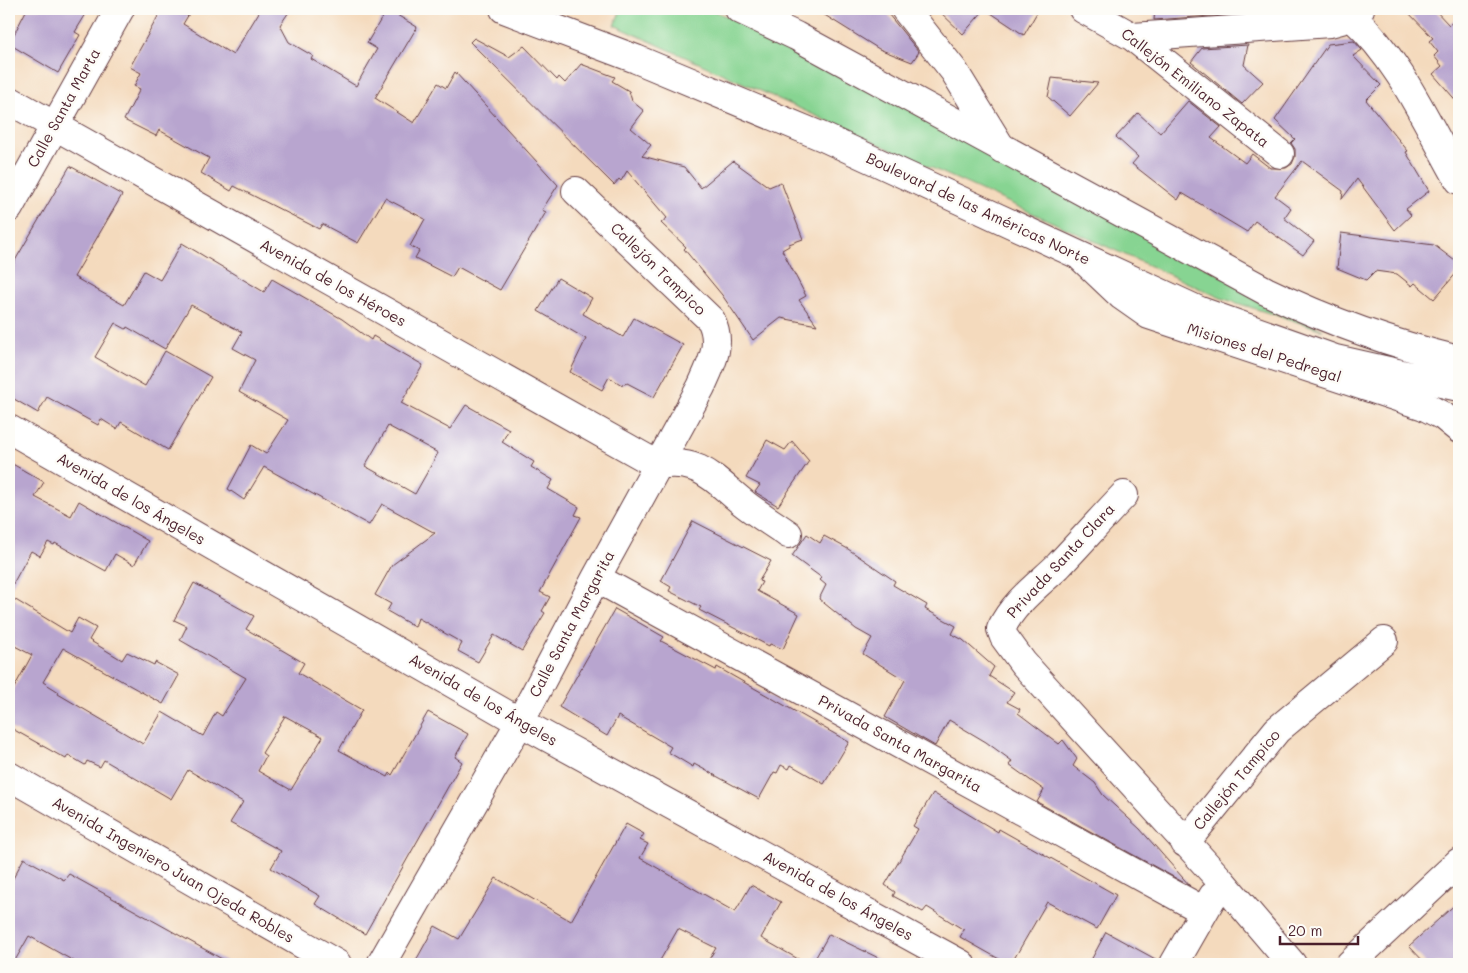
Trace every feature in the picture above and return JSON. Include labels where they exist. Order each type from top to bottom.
[{"type":"street","name":"Calle Santa Marta","points":[[9,208],[120,9]]},
{"type":"street","name":"Boulevard de las Américas Norte","points":[[504,9],[636,59],[823,137],[1081,258],[1200,311],[1335,359],[1459,388]]},
{"type":"street","points":[[739,9],[796,36],[1266,291],[1318,316],[1422,351],[1459,360]]},
{"type":"street","points":[[905,9],[954,71],[1002,149]]},
{"type":"street","name":"Callejón Emiliano Zapata","points":[[1083,9],[1133,37],[1280,154]]},
{"type":"street","points":[[1133,37],[1330,23],[1356,13],[1391,60],[1459,180]]},
{"type":"street","name":"Avenida de los Héroes","points":[[9,100],[658,465]]},
{"type":"street","name":"Callejón Tampico","points":[[576,191],[711,320],[716,331],[717,345],[701,388],[658,465]]},
{"type":"street","name":"Misiones del Pedregal","points":[[1081,258],[1122,296],[1149,315],[1424,406],[1443,416],[1459,429]]},
{"type":"street","name":"Avenida de los Ángeles","points":[[9,429],[520,722],[961,964]]},
{"type":"street","points":[[658,465],[675,462],[700,470],[724,484],[744,504],[788,534]]},
{"type":"street","name":"Calle Santa Margarita","points":[[381,964],[520,722],[658,465]]},
{"type":"street","name":"Privada Santa Clara","points":[[1002,629],[1026,594],[1057,566],[1124,495]]},
{"type":"street","name":"Privada Santa Margarita","points":[[596,578],[1204,911]]},
{"type":"street","name":"Callejón Tampico","points":[[1002,629],[1004,637],[1023,663],[1222,882],[1292,964]]},
{"type":"street","name":"Callejón Tampico","points":[[1185,843],[1277,730],[1384,642]]},
{"type":"street","name":"Avenida Ingeniero Juan Ojeda Robles","points":[[9,776],[336,964]]},
{"type":"street","points":[[1350,964],[1459,862]]},
{"type":"street","points":[[1174,964],[1222,882]]},
{"type":"green space","points":[[622,9],[710,9],[783,42],[1323,330],[1221,298],[614,25]]},
{"type":"building","points":[[27,9],[89,9],[75,32],[80,35],[58,73],[9,44]]},
{"type":"building","points":[[162,9],[192,9],[183,24],[233,55],[261,9],[291,9],[280,25],[289,42],[313,56],[311,59],[356,86],[377,49],[367,43],[387,9],[417,27],[375,98],[414,123],[438,83],[446,88],[455,72],[558,185],[542,210],[546,212],[500,290],[458,267],[452,277],[415,258],[419,251],[410,246],[425,219],[385,198],[358,243],[322,224],[319,229],[234,186],[231,191],[201,173],[209,158],[159,130],[156,136],[124,120],[140,89],[134,86],[141,73],[130,67]]},
{"type":"building","points":[[815,9],[884,9],[919,52],[912,62],[879,49]]},
{"type":"building","points":[[937,9],[985,9],[963,34]]},
{"type":"building","points":[[985,9],[1039,9],[1024,35]]},
{"type":"building","points":[[1155,9],[1253,9],[1253,13],[1154,20]]},
{"type":"building","points":[[1405,9],[1434,9],[1449,25],[1459,17],[1459,104],[1433,74],[1442,66],[1434,56],[1438,52],[1429,41],[1433,38]]},
{"type":"building","points":[[474,38],[509,57],[524,46],[557,80],[559,77],[565,83],[581,64],[615,77],[612,81],[629,91],[632,101],[644,111],[631,128],[651,145],[642,156],[684,167],[701,188],[733,161],[769,187],[781,182],[803,239],[789,244],[789,246],[782,250],[806,296],[799,300],[817,325],[781,318],[753,340],[722,295],[684,249],[686,247],[661,223],[667,218],[627,171],[621,181],[619,179],[614,185],[470,42]]},
{"type":"building","points":[[1354,41],[1362,50],[1353,56],[1381,85],[1366,100],[1408,151],[1406,152],[1429,191],[1406,209],[1411,215],[1395,230],[1357,179],[1342,199],[1343,191],[1302,161],[1275,196],[1291,208],[1284,218],[1314,241],[1303,255],[1255,221],[1247,232],[1182,193],[1178,200],[1132,164],[1138,157],[1116,137],[1138,113],[1160,133],[1188,101],[1221,127],[1211,138],[1245,163],[1252,154],[1270,168],[1286,168],[1292,164],[1295,157],[1295,149],[1291,143],[1295,139],[1275,120],[1328,44]]},
{"type":"building","points":[[1248,45],[1244,65],[1263,82],[1242,104],[1191,62],[1202,48]]},
{"type":"building","points":[[1052,78],[1098,83],[1070,116],[1048,97]]},
{"type":"building","points":[[70,166],[122,195],[74,277],[124,305],[144,271],[160,280],[182,243],[264,292],[272,279],[342,319],[371,340],[373,336],[423,365],[401,403],[450,429],[466,405],[509,429],[502,442],[534,462],[531,467],[553,480],[548,489],[579,507],[575,515],[581,517],[540,592],[550,597],[542,611],[545,613],[522,651],[494,635],[478,662],[458,651],[462,643],[418,618],[415,627],[387,611],[391,604],[375,595],[392,565],[435,533],[382,504],[369,525],[264,467],[244,500],[228,489],[251,445],[266,454],[288,420],[239,392],[255,360],[233,348],[242,332],[191,305],[165,349],[127,327],[126,329],[115,323],[95,357],[145,386],[165,351],[211,377],[168,450],[121,422],[117,429],[101,419],[98,425],[47,397],[38,413],[9,396],[9,271]],"holes":[[[388,426],[438,453],[415,494],[365,466]]]},
{"type":"building","points":[[1341,233],[1434,245],[1459,264],[1459,270],[1434,299],[1415,283],[1412,286],[1397,274],[1375,271],[1366,280],[1337,268]]},
{"type":"building","points":[[558,278],[592,298],[583,314],[623,337],[634,318],[683,345],[654,397],[627,383],[622,385],[609,377],[602,390],[570,372],[586,339],[538,311]]},
{"type":"building","points":[[767,440],[785,450],[792,441],[809,461],[778,506],[755,492],[760,485],[746,478]]},
{"type":"building","points":[[9,462],[44,482],[35,497],[71,516],[79,501],[148,541],[134,565],[115,554],[106,571],[55,543],[54,545],[48,542],[40,556],[31,551],[9,591]]},
{"type":"building","points":[[693,521],[771,561],[759,581],[762,582],[757,591],[799,614],[783,649],[770,644],[769,646],[699,610],[701,607],[669,591],[671,587],[661,581]]},
{"type":"building","points":[[807,534],[820,543],[824,536],[848,549],[895,581],[893,585],[927,605],[925,609],[956,626],[952,634],[963,640],[994,667],[989,676],[1014,692],[1007,702],[1020,709],[1018,713],[1059,744],[1063,740],[1077,759],[1073,766],[1095,783],[1103,795],[1140,829],[1190,886],[1037,802],[1044,790],[1009,765],[1012,761],[986,742],[949,720],[935,746],[885,717],[905,680],[863,654],[872,638],[856,629],[819,599],[826,585],[820,580],[822,578],[792,556]]},
{"type":"building","points":[[194,583],[254,616],[246,629],[304,663],[298,673],[362,710],[339,750],[388,777],[390,773],[392,775],[428,712],[468,734],[455,757],[462,762],[365,934],[315,904],[320,896],[271,868],[281,851],[230,823],[243,802],[188,770],[171,799],[104,760],[100,767],[87,761],[85,765],[68,755],[66,759],[9,727],[9,697],[32,655],[9,643],[9,596],[70,633],[78,618],[96,628],[89,640],[122,660],[127,652],[154,665],[155,662],[179,675],[163,704],[63,648],[43,682],[59,692],[58,694],[143,744],[162,712],[203,736],[216,712],[222,716],[246,678],[180,640],[187,626],[174,620]],"holes":[[[285,716],[323,737],[291,790],[258,771],[266,756],[262,753]]]},
{"type":"building","points":[[615,609],[664,637],[661,641],[716,670],[717,667],[849,742],[824,784],[791,765],[789,769],[781,765],[777,773],[774,772],[759,799],[694,764],[693,767],[668,752],[671,747],[618,716],[607,736],[559,707]]},
{"type":"building","points":[[933,793],[998,832],[999,829],[1116,895],[1097,929],[1047,902],[1011,964],[1008,964],[960,937],[964,930],[927,907],[923,912],[893,896],[895,892],[885,885],[918,829],[913,826]]},
{"type":"building","points":[[626,824],[644,834],[640,840],[648,844],[640,858],[735,912],[751,885],[781,902],[761,938],[807,964],[706,964],[716,948],[678,929],[658,964],[414,964],[435,926],[459,939],[496,878],[571,921]]},
{"type":"building","points":[[24,858],[64,880],[69,874],[231,964],[79,964],[29,936],[13,964],[9,964],[9,886]]},
{"type":"building","points":[[1459,901],[1459,964],[1426,964],[1409,946]]},
{"type":"building","points":[[1106,932],[1159,961],[1158,964],[1089,964]]},
{"type":"building","points":[[829,934],[891,964],[812,964]]}]
